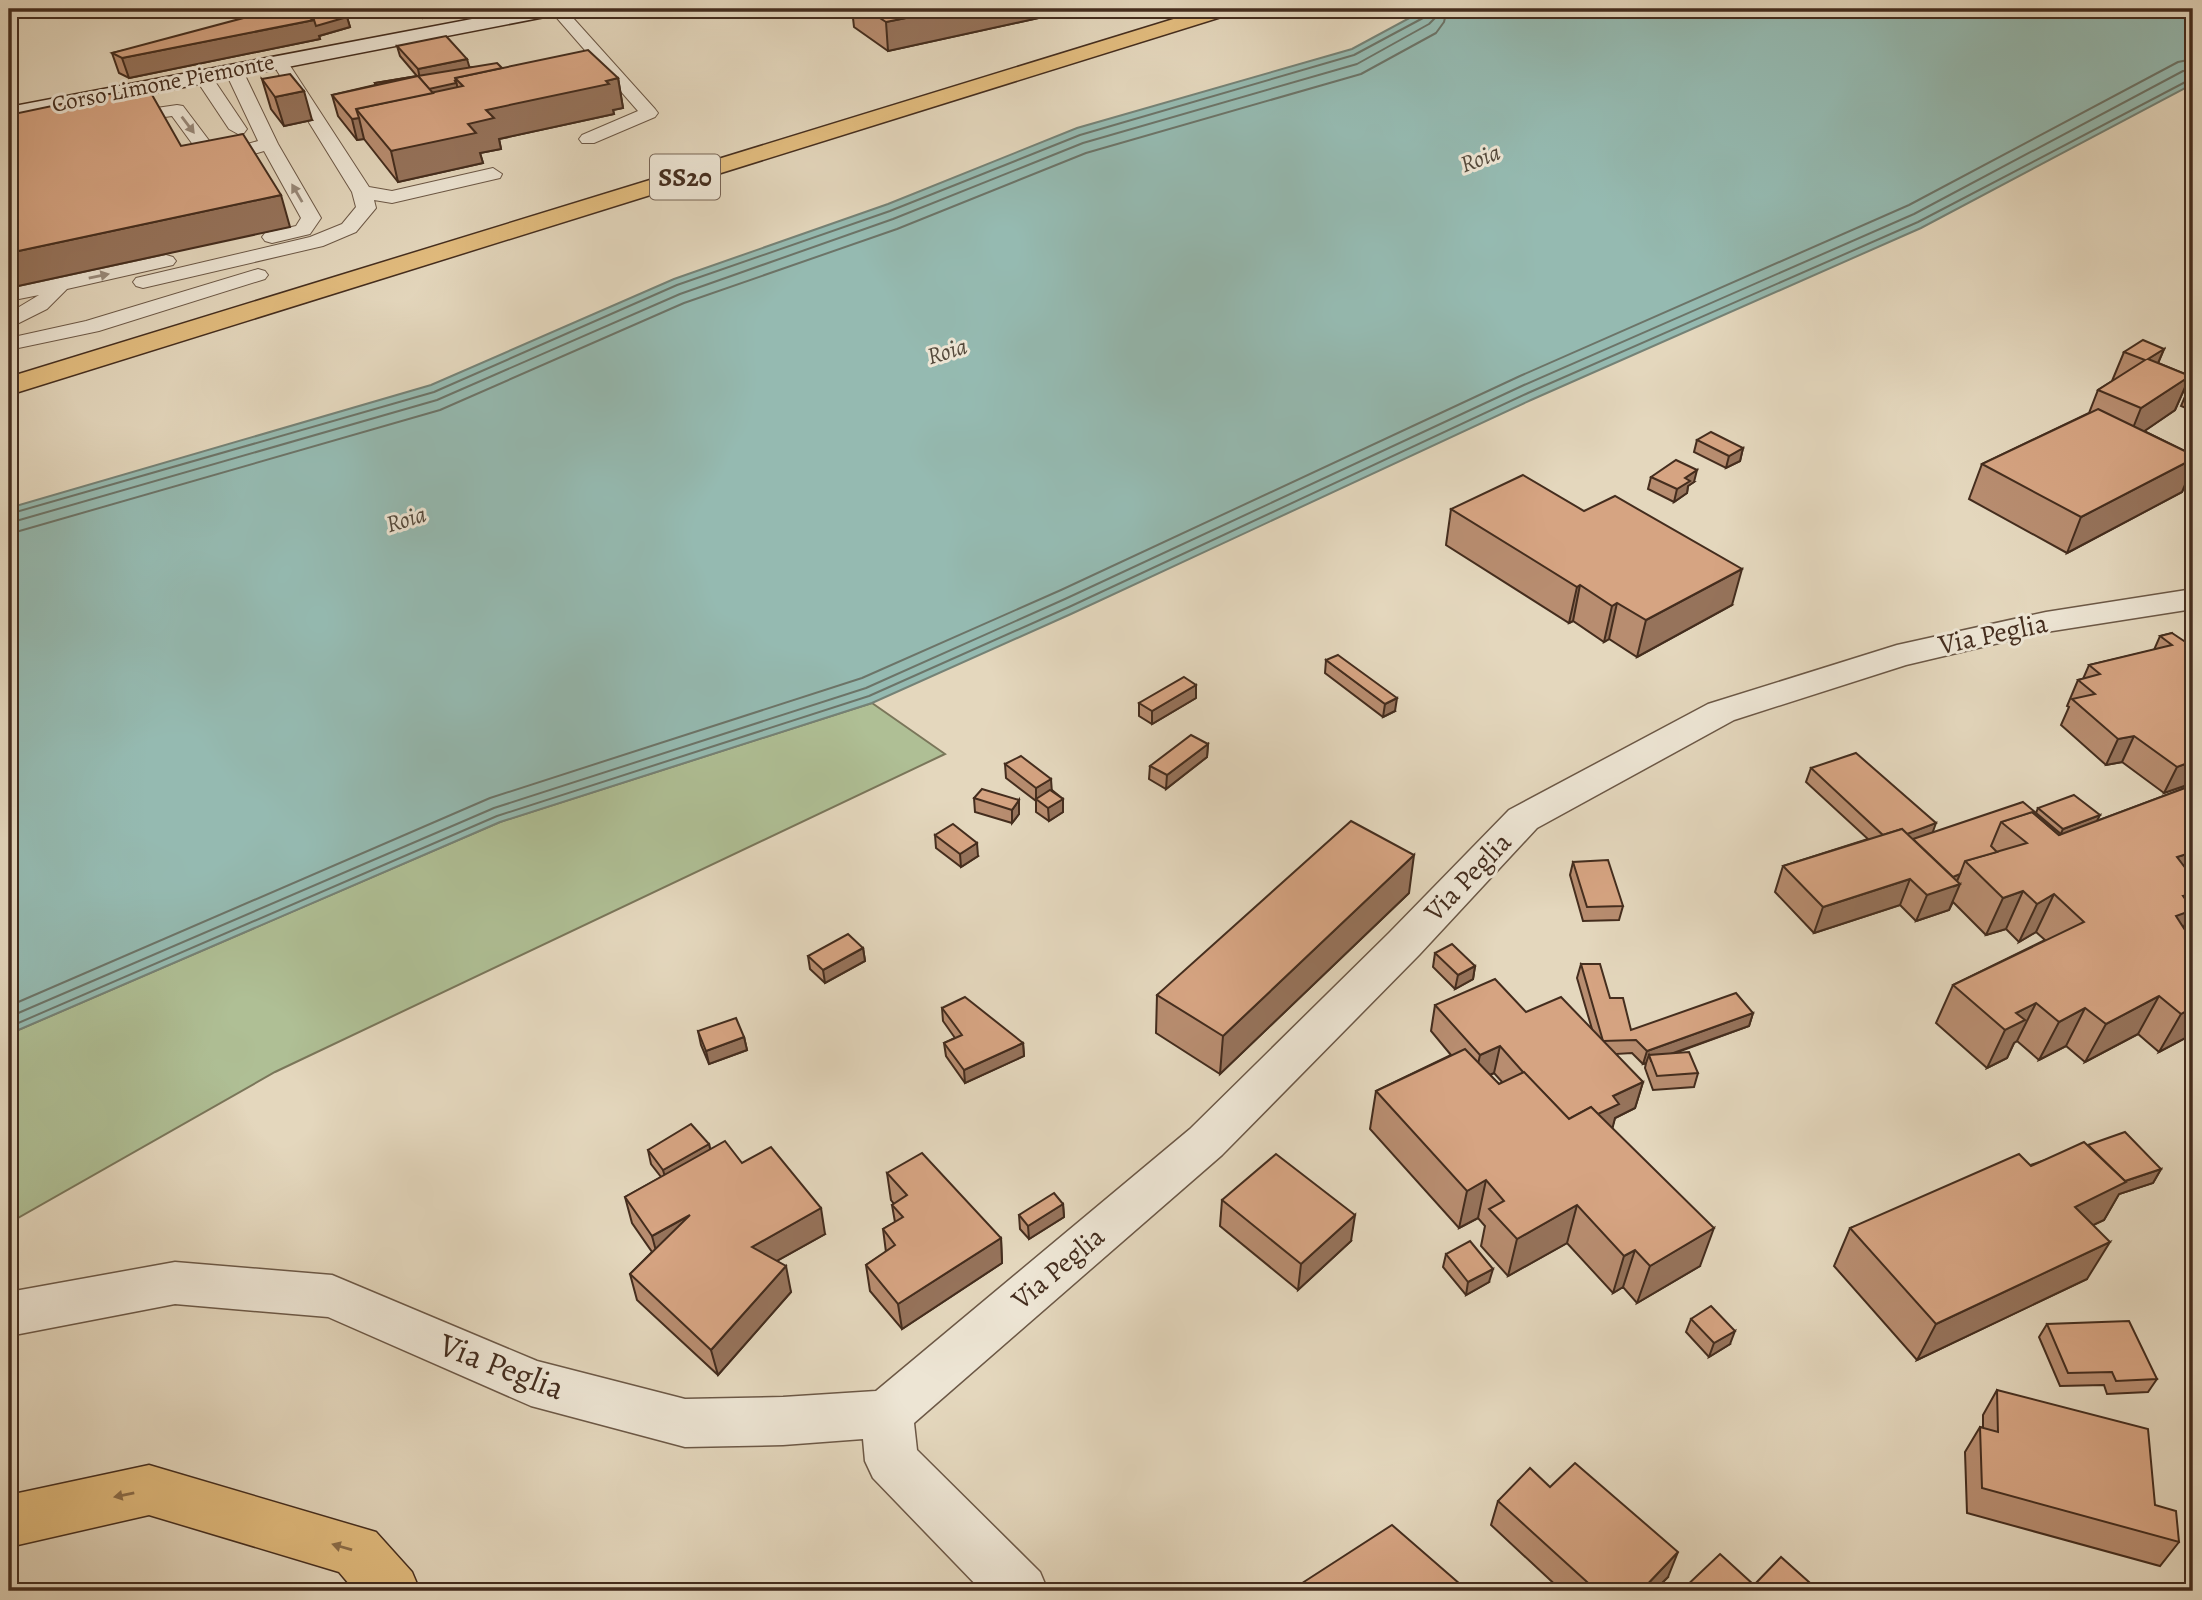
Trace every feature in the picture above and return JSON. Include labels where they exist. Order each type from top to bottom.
[{"type":"main road","name":"SS20","points":[[9,386],[1227,9]]},
{"type":"main road","points":[[239,341],[873,133],[1007,76]]},
{"type":"main road","points":[[9,361],[868,106],[1007,76]]},
{"type":"main road","points":[[9,1521],[149,1490],[356,1551],[392,1591]]},
{"type":"street","name":"Corso Limone Piemonte","points":[[9,114],[556,9]]},
{"type":"street","name":"Via Peglia","points":[[9,1314],[175,1283],[332,1296],[531,1383],[685,1423],[783,1421],[887,1414],[1206,1142],[1404,944],[1523,819],[1721,712],[1897,656],[2046,622],[2193,598]]},
{"type":"street","points":[[887,1414],[892,1461],[1020,1591]]},
{"type":"lane","points":[[556,9],[649,113],[588,139]]},
{"type":"lane","points":[[9,344],[91,326],[329,253],[353,240],[364,200],[279,61]]},
{"type":"lane","points":[[9,295],[303,230],[312,218],[269,144],[233,69]]},
{"type":"lane","points":[[202,75],[238,129]]},
{"type":"lane","points":[[110,120],[177,110],[206,161],[269,144]]},
{"type":"lane","points":[[364,200],[391,197],[493,174]]},
{"type":"lane","points":[[143,282],[316,242],[349,228],[364,200]]},
{"type":"lane","points":[[9,322],[40,305],[62,284]]},
{"type":"green space","points":[[872,703],[945,754],[275,1072],[9,1223],[9,1034],[500,822]]},
{"type":"water","name":"Roia","points":[[1426,9],[2193,9],[2193,84],[1921,228],[1531,400],[1071,614],[872,703],[500,822],[9,1034],[9,508],[431,385],[674,279],[888,204],[1077,128],[1352,49]]},
{"type":"building","points":[[277,9],[298,9],[314,20],[122,58],[112,53]]},
{"type":"building","points":[[866,9],[951,9],[886,22]]},
{"type":"building","points":[[335,12],[347,17],[316,26],[312,19]]},
{"type":"building","points":[[446,36],[467,59],[418,69],[397,46]]},
{"type":"building","points":[[588,50],[618,78],[606,81],[609,84],[486,110],[494,118],[468,124],[476,133],[391,151],[356,109],[463,86],[455,78]]},
{"type":"building","points":[[497,63],[502,68],[455,78],[456,83],[429,89],[418,76],[377,85],[375,83]]},
{"type":"building","points":[[290,74],[304,91],[275,97],[262,79]]},
{"type":"building","points":[[418,76],[433,93],[356,109],[359,118],[352,119],[332,95]]},
{"type":"building","points":[[114,93],[151,93],[181,146],[243,134],[281,195],[9,253],[9,115]]},
{"type":"building","points":[[2143,340],[2164,349],[2148,359],[2190,376],[2141,408],[2098,390],[2145,360],[2124,352]]},
{"type":"building","points":[[2193,388],[2193,397],[2186,394]]},
{"type":"building","points":[[2098,409],[2193,455],[2193,459],[2081,517],[1982,464]]},
{"type":"building","points":[[1711,432],[1743,448],[1729,456],[1697,440]]},
{"type":"building","points":[[1676,460],[1697,470],[1685,478],[1690,481],[1677,489],[1651,477]]},
{"type":"building","points":[[1523,475],[1584,511],[1615,496],[1742,569],[1646,620],[1617,603],[1612,606],[1451,509]]},
{"type":"building","points":[[2172,633],[2193,647],[2193,761],[2177,767],[2134,736],[2118,739],[2072,699],[2095,694],[2078,680],[2100,674],[2089,665],[2172,645],[2160,636]]},
{"type":"building","points":[[1338,655],[1397,698],[1385,704],[1326,660]]},
{"type":"building","points":[[1184,677],[1196,685],[1152,711],[1139,703]]},
{"type":"building","points":[[1191,735],[1208,744],[1167,775],[1150,766]]},
{"type":"building","points":[[1856,753],[1936,823],[1907,834],[1902,829],[1883,835],[1811,768]]},
{"type":"building","points":[[1021,756],[1051,779],[1036,788],[1005,764]]},
{"type":"building","points":[[2193,785],[2193,852],[2177,857],[2193,878],[2193,894],[2183,896],[2193,910],[2176,916],[2185,930],[2193,929],[2193,1007],[2181,1014],[2159,996],[2106,1024],[2085,1008],[2059,1022],[2036,1003],[2016,1013],[2025,1020],[2005,1030],[1953,985],[2084,922],[2054,894],[2037,904],[2023,891],[2003,898],[1965,861],[2027,843],[2001,822],[2032,812],[2059,835]]},
{"type":"building","points":[[982,789],[1019,800],[1012,810],[974,798]]},
{"type":"building","points":[[1050,790],[1063,799],[1048,808],[1036,799]]},
{"type":"building","points":[[2074,795],[2100,815],[2063,829],[2038,808]]},
{"type":"building","points":[[2023,802],[2061,834],[2032,812],[2001,822],[1991,846],[1997,852],[1965,861],[1960,874],[1953,877],[1913,839]]},
{"type":"building","points":[[1351,821],[1414,855],[1223,1036],[1157,995]]},
{"type":"building","points":[[953,824],[977,843],[960,854],[935,835]]},
{"type":"building","points":[[1902,829],[1960,884],[1927,895],[1910,879],[1823,907],[1783,866]]},
{"type":"building","points":[[1608,860],[1623,906],[1587,907],[1573,862]]},
{"type":"building","points":[[848,934],[863,948],[823,970],[808,956]]},
{"type":"building","points":[[1452,944],[1475,966],[1458,975],[1435,953]]},
{"type":"building","points":[[1581,964],[1600,964],[1610,998],[1623,998],[1631,1030],[1736,993],[1753,1013],[1647,1051],[1636,1040],[1603,1041]]},
{"type":"building","points":[[1495,979],[1526,1012],[1561,997],[1643,1082],[1613,1096],[1619,1104],[1598,1114],[1591,1107],[1569,1119],[1500,1046],[1480,1055],[1435,1005]]},
{"type":"building","points":[[965,997],[1023,1043],[964,1070],[944,1043],[962,1035],[942,1008]]},
{"type":"building","points":[[736,1018],[744,1037],[706,1051],[698,1031]]},
{"type":"building","points":[[1465,1049],[1499,1084],[1524,1072],[1569,1119],[1591,1107],[1714,1228],[1650,1266],[1635,1250],[1624,1256],[1577,1205],[1517,1239],[1489,1209],[1504,1201],[1486,1180],[1467,1191],[1376,1091]]},
{"type":"building","points":[[1689,1052],[1698,1073],[1657,1076],[1649,1055]]},
{"type":"building","points":[[691,1124],[709,1144],[663,1170],[648,1150]]},
{"type":"building","points":[[2125,1132],[2161,1169],[2125,1181],[2088,1145]]},
{"type":"building","points":[[725,1141],[742,1163],[771,1147],[821,1208],[752,1247],[786,1266],[711,1350],[630,1274],[690,1215],[652,1236],[625,1197]]},
{"type":"building","points":[[2084,1142],[2126,1182],[2075,1207],[2110,1242],[1936,1324],[1850,1228],[2019,1154],[2031,1166]]},
{"type":"building","points":[[922,1153],[1001,1238],[898,1304],[866,1265],[895,1245],[883,1229],[903,1217],[892,1205],[907,1195],[887,1173]]},
{"type":"building","points":[[1276,1154],[1355,1215],[1301,1264],[1222,1200]]},
{"type":"building","points":[[1054,1193],[1063,1204],[1028,1226],[1019,1215]]},
{"type":"building","points":[[1470,1241],[1493,1269],[1468,1282],[1446,1254]]},
{"type":"building","points":[[1711,1306],[1735,1331],[1714,1343],[1691,1319]]},
{"type":"building","points":[[2129,1321],[2157,1379],[2116,1381],[2112,1372],[2068,1373],[2047,1324]]},
{"type":"building","points":[[1997,1390],[2148,1429],[2155,1505],[2176,1511],[2179,1542],[1982,1488],[1980,1427],[1998,1432]]},
{"type":"building","points":[[1575,1463],[1678,1552],[1641,1591],[1597,1591],[1498,1501],[1530,1468],[1550,1487]]},
{"type":"building","points":[[1392,1525],[1468,1591],[1298,1591],[1296,1587]]},
{"type":"building","points":[[1720,1554],[1754,1585],[1781,1557],[1819,1591],[1681,1591]]}]
